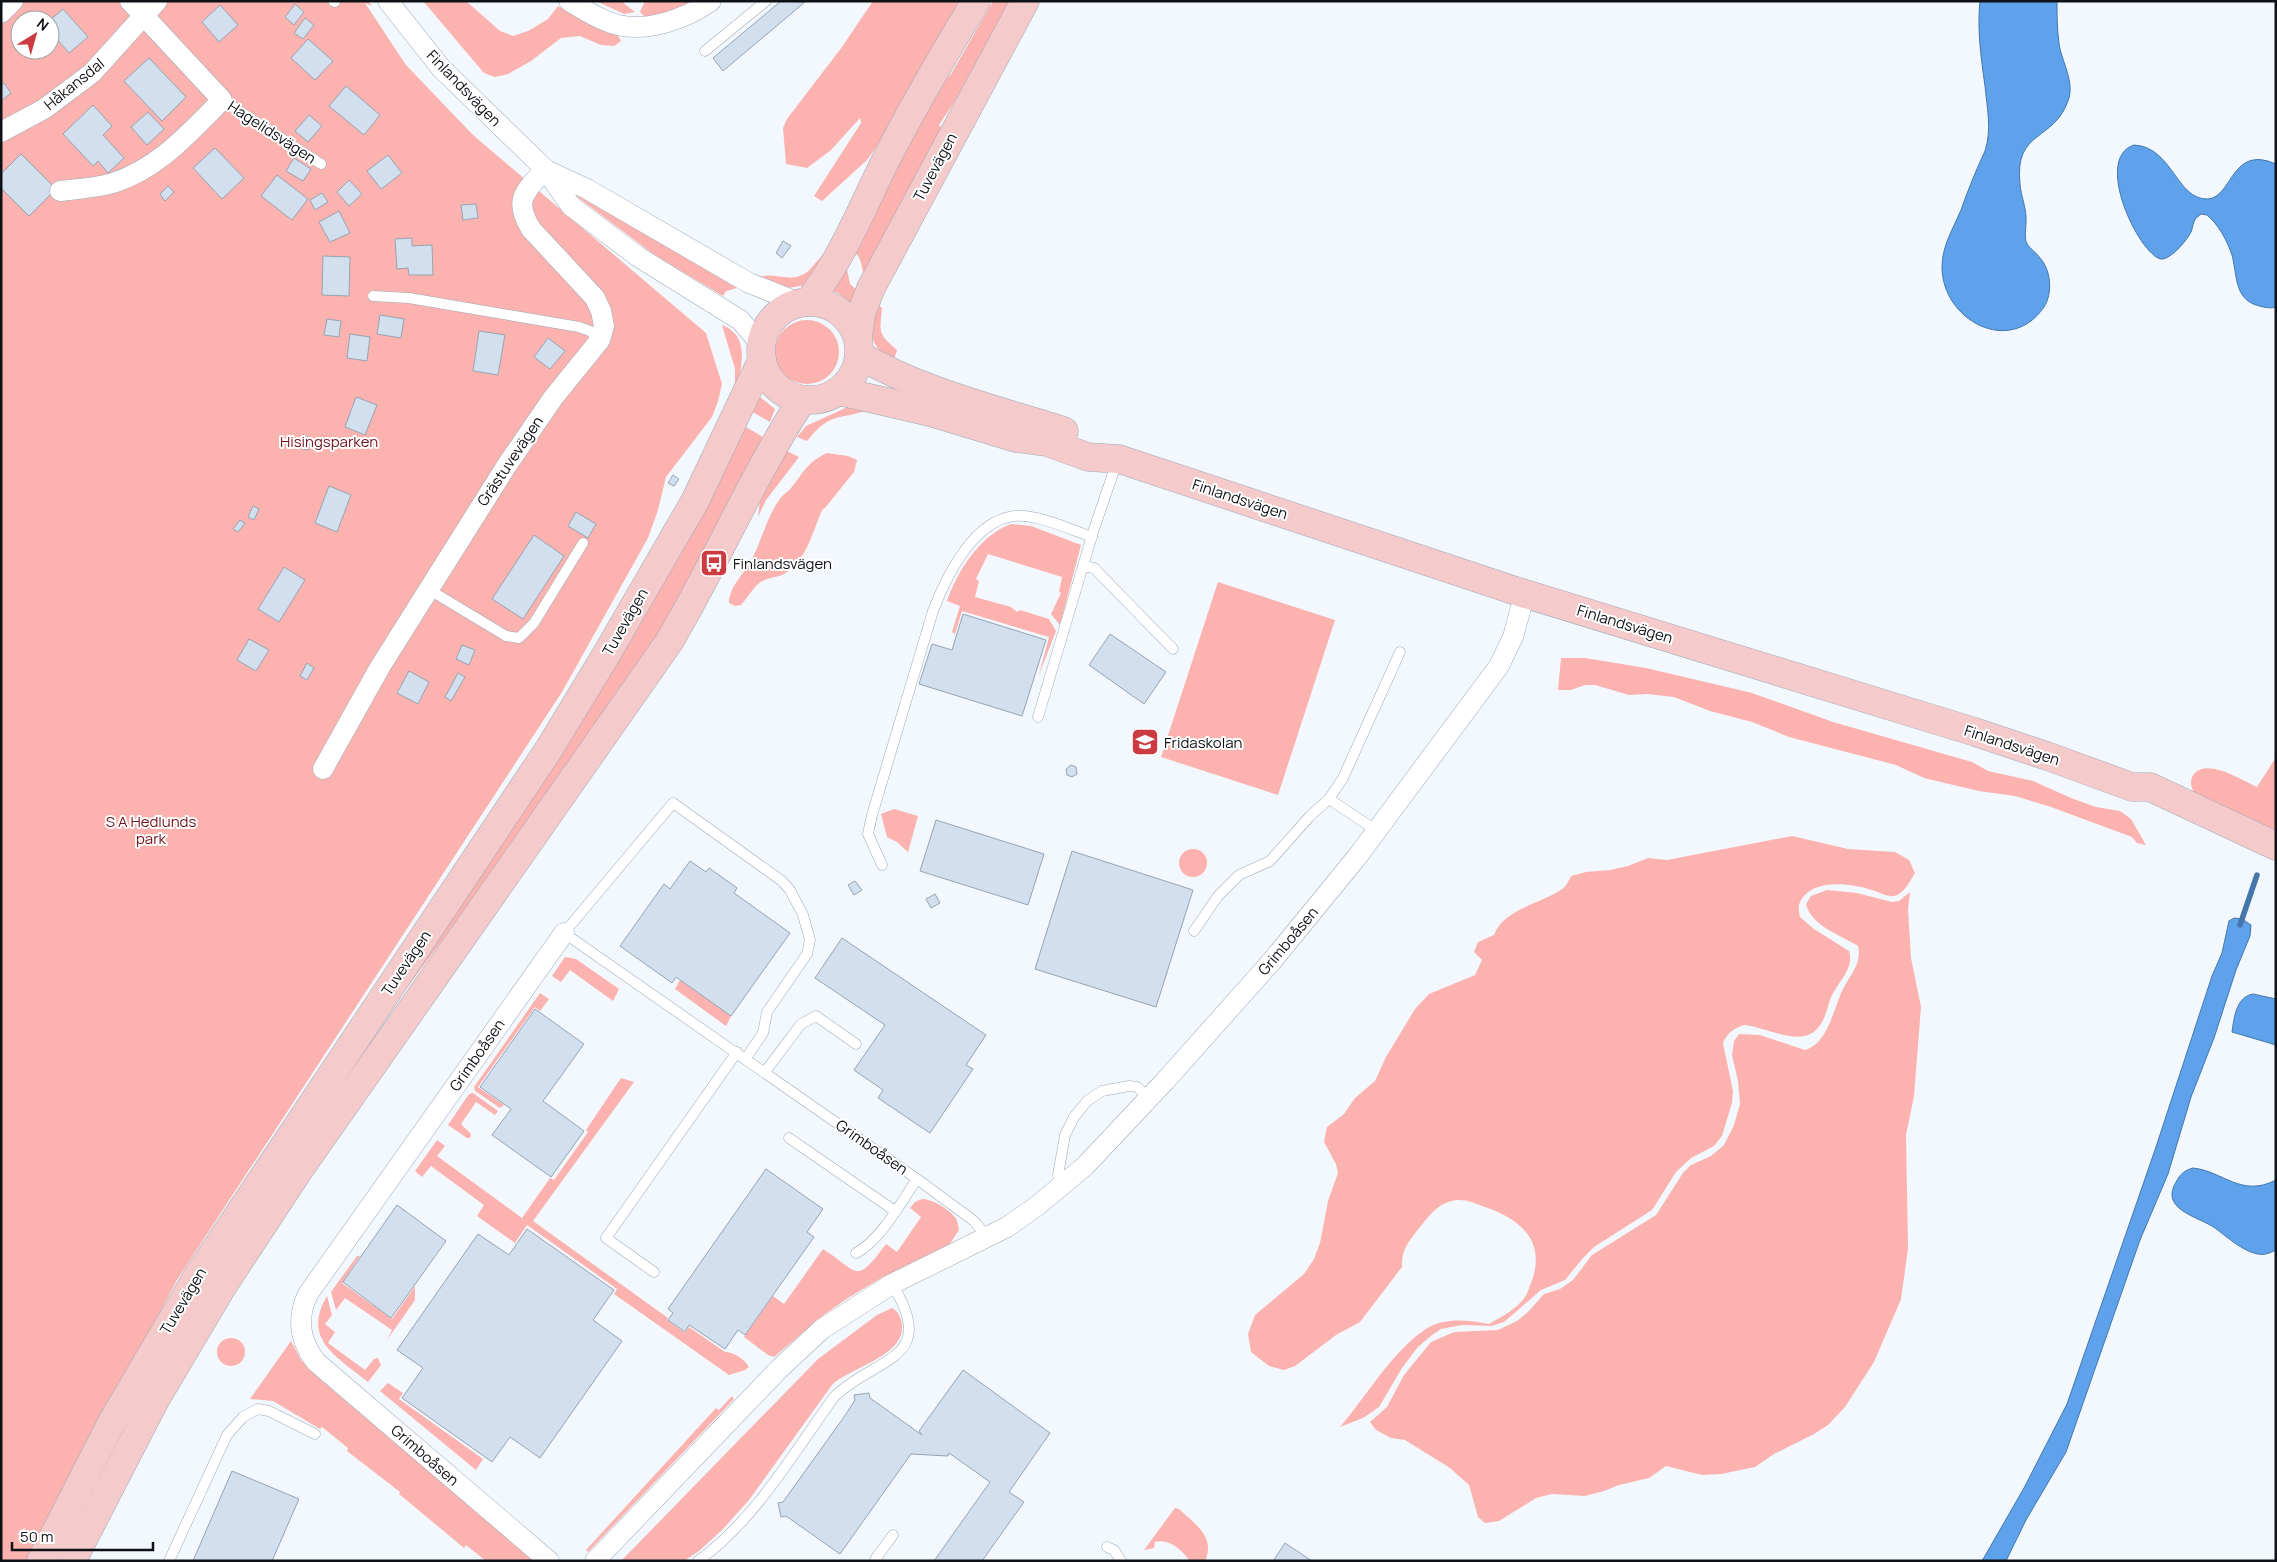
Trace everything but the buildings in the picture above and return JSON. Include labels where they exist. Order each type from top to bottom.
[{"type":"main road","name":"Tuvevägen","points":[[41,1561],[112,1422],[197,1277],[549,749],[601,663],[695,502],[761,352],[768,326],[781,311],[804,302],[821,286],[842,250],[892,148],[931,76],[976,1]]},
{"type":"main road","name":"Tuvevägen","points":[[839,391],[852,377],[858,346],[861,314],[870,288],[1025,1]]},
{"type":"main road","points":[[804,302],[826,304],[842,314],[849,321],[858,346]]},
{"type":"main road","name":"Finlandsvägen","points":[[858,346],[895,374],[960,398],[1092,440],[1119,458],[1525,593],[1975,732],[2132,787],[2150,787],[2276,846]]},
{"type":"main road","points":[[761,352],[767,374],[776,386],[788,395],[802,400],[817,400],[839,391]]},
{"type":"main road","name":"Finlandsvägen","points":[[839,391],[930,412],[1016,438],[1047,442],[1088,457],[1119,458]]},
{"type":"main road","name":"Tuvevägen","points":[[72,1561],[155,1400],[222,1287],[298,1170],[669,642],[781,434],[802,400]]},
{"type":"main road","name":"Finlandsvägen","points":[[2132,787],[2145,798],[2214,832],[2276,859]]},
{"type":"street","points":[[1,13],[14,1]]},
{"type":"street","name":"Hagelidsvägen","points":[[60,191],[112,184],[140,172],[160,159],[222,100],[201,80],[151,9],[130,1]]},
{"type":"street","name":"Finlandsvägen","points":[[388,1],[441,68],[545,169],[571,206],[637,256],[740,320],[761,352]]},
{"type":"street","points":[[569,1],[616,24],[631,27],[664,22],[684,16],[711,1]]},
{"type":"street","name":"Håkansdal","points":[[1,132],[44,109],[92,72],[151,9]]},
{"type":"street","points":[[545,169],[522,197],[523,216],[531,229],[595,298],[601,311],[604,326],[600,340]]},
{"type":"street","name":"Finlandsvägen","points":[[545,169],[587,189],[749,283],[804,302]]},
{"type":"street","name":"Grästuvevägen","points":[[323,769],[380,667],[507,464],[554,398],[600,340]]},
{"type":"street","name":"Grimboåsen","points":[[595,1561],[796,1352],[822,1329],[892,1284],[988,1238],[1029,1211],[1064,1184],[1098,1152],[1272,961],[1377,831],[1499,666],[1513,637],[1525,593]]},
{"type":"street","name":"Grimboåsen","points":[[549,1561],[316,1362],[308,1352],[303,1341],[300,1320],[301,1309],[308,1294],[564,933]]},
{"type":"lane","points":[[705,52],[766,1]]},
{"type":"lane","name":"Hagelidsvägen","points":[[222,100],[322,164]]},
{"type":"lane","points":[[373,296],[409,298],[579,327],[590,331],[600,340]]},
{"type":"lane","points":[[1038,717],[1092,537],[1119,458]]},
{"type":"lane","points":[[882,865],[868,834],[872,815],[933,611],[944,583],[958,560],[972,542],[988,528],[1001,520],[1015,515],[1032,517],[1092,537]]},
{"type":"lane","points":[[428,589],[506,636],[519,638],[534,623],[583,543]]},
{"type":"lane","points":[[1083,566],[1094,568],[1173,650]]},
{"type":"lane","points":[[1194,931],[1218,896],[1239,875],[1270,861],[1310,816],[1329,799],[1342,778],[1400,652]]},
{"type":"lane","points":[[1329,799],[1377,831]]},
{"type":"lane","points":[[564,933],[673,803],[782,881],[790,890],[803,915],[810,940],[807,954],[767,1012],[763,1033],[746,1058]]},
{"type":"lane","name":"Grimboåsen","points":[[564,933],[746,1058],[917,1179],[974,1221],[988,1238]]},
{"type":"lane","points":[[765,1072],[801,1024],[816,1016],[856,1044]]},
{"type":"lane","points":[[654,1272],[606,1238],[737,1052]]},
{"type":"lane","points":[[1064,1184],[1058,1175],[1065,1135],[1074,1117],[1087,1101],[1102,1090],[1128,1086],[1137,1087],[1149,1098]]},
{"type":"lane","points":[[789,1138],[895,1211]]},
{"type":"lane","points":[[856,1253],[870,1243],[917,1179]]},
{"type":"lane","points":[[698,1561],[743,1520],[834,1397],[844,1387],[898,1355],[906,1343],[910,1332],[900,1297],[892,1284]]},
{"type":"lane","points":[[169,1561],[227,1435],[242,1417],[258,1409],[270,1410],[314,1434]]},
{"type":"lane","points":[[878,1561],[876,1558],[893,1535]]},
{"type":"lane","points":[[1107,1547],[1114,1550],[1121,1561]]},
{"type":"green space","name":"Hisingsparken","points":[[1,1],[368,1],[372,6],[365,3],[406,65],[473,135],[706,333],[722,384],[712,417],[666,477],[658,510],[648,538],[562,692],[177,1280],[26,1561],[1,1561]]},
{"type":"green space","points":[[423,1],[466,1],[500,31],[513,36],[528,31],[548,19],[558,6],[579,18],[617,34],[621,41],[614,46],[601,45],[580,36],[561,38],[531,61],[508,74],[495,77],[484,73]]},
{"type":"green space","points":[[596,1],[621,1],[635,12],[624,14]]},
{"type":"green space","points":[[645,1],[695,1],[679,10],[645,17],[640,12]]},
{"type":"green space","points":[[873,1],[963,1],[885,135],[867,160],[822,201],[814,196],[861,123],[860,118],[831,150],[807,168],[786,164],[783,128],[787,119],[842,47]]},
{"type":"green space","points":[[993,1],[1010,1],[955,101],[939,125],[942,129],[864,277],[859,258],[850,249],[931,95],[951,74]]},
{"type":"green space","points":[[573,192],[737,288],[726,291],[723,296],[656,256]]},
{"type":"green space","points":[[831,255],[807,285],[788,288],[759,278],[763,276],[797,277],[808,271],[822,256]]},
{"type":"green space","points":[[846,265],[850,284],[859,292],[852,304],[840,294],[828,289]]},
{"type":"green space","points":[[874,300],[882,308],[881,332],[886,340],[897,350],[894,359],[884,354],[874,342],[872,327]]},
{"type":"green space","points":[[807,320],[825,326],[833,334],[839,352],[833,370],[825,378],[807,384],[789,378],[781,370],[775,352],[781,334],[789,326]]},
{"type":"green space","points":[[722,325],[732,331],[738,338],[741,348],[741,369],[732,400],[735,369]]},
{"type":"green space","points":[[755,393],[775,409],[770,422],[747,409]]},
{"type":"green space","points":[[854,404],[871,409],[830,420],[807,441],[797,437],[806,426]]},
{"type":"green space","points":[[739,423],[763,437],[725,517],[671,617],[473,899],[406,989],[688,535],[725,470]]},
{"type":"green space","points":[[787,451],[799,457],[766,500],[758,517],[760,500]]},
{"type":"green space","points":[[827,453],[848,456],[857,460],[854,472],[822,510],[812,536],[798,562],[784,574],[758,584],[741,605],[735,606],[729,603],[731,592],[754,554],[775,506],[810,464]]},
{"type":"green space","points":[[1011,524],[1031,526],[1081,545],[1060,625],[1051,614],[1061,593],[1059,592],[1062,577],[988,554],[976,579],[979,581],[975,597],[1011,607],[1017,612],[1020,610],[1049,619],[1056,631],[1039,675],[1049,637],[962,611],[955,634],[952,632],[960,606],[947,601],[963,567],[989,537]]},
{"type":"green space","points":[[1218,582],[1335,620],[1278,795],[1161,757]]},
{"type":"green space","points":[[1561,658],[1585,658],[1646,668],[1752,693],[1833,722],[1972,762],[1988,771],[2033,781],[2096,807],[2120,811],[2131,819],[2146,845],[2137,843],[2132,837],[2051,807],[2015,796],[1979,791],[1924,778],[1896,765],[1789,737],[1752,722],[1710,711],[1674,697],[1647,694],[1629,695],[1595,685],[1585,685],[1571,690],[1558,690]]},
{"type":"green space","points":[[2276,757],[2276,831],[2194,793],[2191,784],[2192,777],[2200,770],[2208,768],[2225,772],[2257,787]]},
{"type":"green space","points":[[894,809],[918,816],[908,852],[897,842],[887,837],[881,814]]},
{"type":"green space","points":[[1792,836],[1848,849],[1895,852],[1909,860],[1915,873],[1904,890],[1894,896],[1856,886],[1837,884],[1811,890],[1801,900],[1799,905],[1800,917],[1814,929],[1849,951],[1849,967],[1829,1002],[1822,1022],[1815,1031],[1797,1037],[1744,1025],[1734,1029],[1727,1036],[1723,1043],[1733,1091],[1732,1103],[1722,1136],[1714,1146],[1691,1158],[1676,1172],[1652,1210],[1594,1247],[1565,1280],[1541,1290],[1504,1322],[1491,1326],[1462,1325],[1441,1329],[1432,1335],[1418,1347],[1402,1368],[1379,1407],[1363,1418],[1340,1427],[1391,1362],[1413,1339],[1426,1329],[1433,1325],[1457,1320],[1489,1324],[1522,1301],[1531,1283],[1536,1256],[1528,1234],[1520,1226],[1498,1212],[1471,1202],[1458,1200],[1443,1204],[1429,1216],[1410,1241],[1403,1255],[1402,1267],[1360,1322],[1336,1335],[1295,1366],[1284,1370],[1269,1366],[1251,1352],[1248,1334],[1255,1315],[1304,1274],[1314,1259],[1320,1243],[1328,1201],[1338,1173],[1336,1164],[1324,1142],[1327,1127],[1344,1114],[1355,1098],[1375,1081],[1386,1057],[1415,1009],[1429,994],[1475,975],[1482,960],[1474,952],[1478,942],[1494,935],[1505,919],[1514,913],[1563,888],[1571,876],[1628,866],[1648,858],[1667,860]]},
{"type":"green space","points":[[1193,849],[1203,853],[1207,863],[1203,873],[1193,877],[1183,873],[1179,863],[1183,853]]},
{"type":"green space","points":[[1827,890],[1857,893],[1892,902],[1899,901],[1910,892],[1908,909],[1911,958],[1921,1007],[1914,1096],[1906,1135],[1908,1249],[1901,1299],[1874,1362],[1845,1407],[1828,1425],[1774,1454],[1755,1467],[1721,1474],[1702,1475],[1666,1466],[1649,1478],[1585,1496],[1552,1494],[1536,1498],[1499,1521],[1485,1523],[1478,1517],[1469,1485],[1450,1468],[1405,1440],[1391,1438],[1376,1430],[1370,1422],[1387,1407],[1404,1375],[1431,1342],[1454,1332],[1498,1330],[1517,1321],[1544,1294],[1560,1289],[1573,1280],[1592,1255],[1656,1215],[1683,1173],[1691,1165],[1711,1156],[1724,1145],[1734,1125],[1740,1104],[1738,1081],[1732,1055],[1734,1041],[1739,1034],[1760,1035],[1805,1050],[1819,1040],[1825,1033],[1843,989],[1855,969],[1859,952],[1858,946],[1827,929],[1809,912],[1806,904],[1811,896]]},
{"type":"green space","points":[[565,957],[576,959],[619,989],[613,1001],[570,970],[561,982],[552,976]]},
{"type":"green space","points":[[680,980],[731,1016],[726,1026],[675,989]]},
{"type":"green space","points":[[540,993],[549,999],[540,1011],[535,1007],[478,1087],[504,1105],[500,1108],[475,1091],[474,1087]]},
{"type":"green space","points":[[621,1078],[634,1082],[533,1221],[668,1318],[667,1320],[685,1333],[689,1327],[725,1352],[739,1356],[749,1367],[745,1370],[729,1375],[614,1294],[617,1289],[527,1225],[515,1243],[477,1216],[484,1205],[431,1166],[422,1177],[415,1171],[437,1140],[445,1146],[437,1156],[522,1218],[550,1178],[554,1180],[588,1132],[586,1130]]},
{"type":"green space","points":[[473,1093],[498,1111],[495,1115],[476,1102],[461,1124],[471,1134],[470,1138],[467,1138],[448,1125],[469,1094]]},
{"type":"green space","points":[[922,1199],[940,1205],[956,1219],[959,1230],[949,1245],[883,1277],[848,1298],[825,1314],[774,1357],[768,1355],[744,1337],[773,1296],[784,1304],[823,1249],[856,1271],[868,1266],[886,1244],[897,1252],[921,1217],[910,1208],[915,1202]]},
{"type":"green space","points":[[357,1256],[360,1256],[342,1283],[392,1319],[415,1286],[415,1300],[387,1340],[392,1330],[345,1298],[336,1310],[331,1292]]},
{"type":"green space","points":[[327,1296],[332,1315],[325,1324],[335,1332],[328,1343],[365,1370],[374,1359],[378,1358],[381,1365],[368,1382],[335,1355],[326,1346],[321,1336],[318,1324],[320,1311]]},
{"type":"green space","points":[[892,1308],[899,1314],[902,1324],[901,1335],[895,1344],[887,1353],[832,1385],[749,1500],[723,1529],[699,1551],[684,1561],[621,1561],[818,1359],[877,1315]]},
{"type":"green space","points":[[231,1338],[241,1342],[245,1352],[241,1362],[231,1366],[221,1362],[217,1352],[221,1342]]},
{"type":"green space","points":[[291,1341],[301,1360],[314,1374],[534,1561],[486,1561],[466,1545],[464,1548],[399,1494],[400,1492],[347,1451],[348,1448],[322,1427],[320,1429],[273,1401],[250,1399]]},
{"type":"green space","points":[[388,1383],[403,1393],[399,1399],[483,1459],[476,1470],[380,1391]]},
{"type":"green space","points":[[732,1396],[734,1399],[588,1552],[586,1550],[716,1408],[719,1410]]},
{"type":"green space","points":[[1175,1508],[1179,1509],[1191,1520],[1206,1538],[1208,1552],[1205,1561],[1190,1561],[1179,1549],[1170,1543],[1160,1541],[1155,1542],[1154,1548],[1144,1550]]},
{"type":"water","points":[[1980,1],[2057,1],[2057,27],[2060,50],[2070,84],[2069,98],[2063,112],[2055,123],[2029,144],[2023,153],[2020,166],[2020,184],[2026,217],[2026,242],[2044,263],[2050,282],[2050,289],[2044,307],[2030,322],[2014,329],[1997,330],[1980,326],[1965,316],[1953,303],[1945,286],[1942,267],[1942,259],[1951,231],[1987,143],[1988,119],[1980,44]]},
{"type":"water","points":[[2134,145],[2147,148],[2158,154],[2188,191],[2197,197],[2208,199],[2216,196],[2223,190],[2234,173],[2250,161],[2261,160],[2276,164],[2276,307],[2268,308],[2256,305],[2244,297],[2240,291],[2228,244],[2207,215],[2201,214],[2196,218],[2191,232],[2175,252],[2163,259],[2154,256],[2134,228],[2119,188],[2118,169],[2122,154]]},
{"type":"water","points":[[2234,918],[2242,919],[2251,925],[2250,936],[2191,1097],[2168,1174],[2140,1240],[2066,1452],[2026,1520],[2006,1561],[1982,1561],[2024,1488],[2067,1404],[2156,1147],[2212,976],[2222,953],[2229,921]]},
{"type":"water","points":[[2253,994],[2276,999],[2276,1045],[2232,1032],[2239,1004],[2247,996]]},
{"type":"water","points":[[2193,1168],[2204,1170],[2242,1185],[2264,1185],[2276,1180],[2276,1250],[2257,1254],[2244,1249],[2215,1228],[2178,1207],[2172,1194],[2174,1186],[2181,1174]]},
{"type":"waterway","points":[[2240,925],[2257,875]]},
{"type":"place","name":"Finlandsvägen","points":[[714,563]]},
{"type":"place","name":"Fridaskolan","points":[[1145,742]]},
{"type":"park label","name":"S A Hedlunds park","points":[[151,830]]}]
